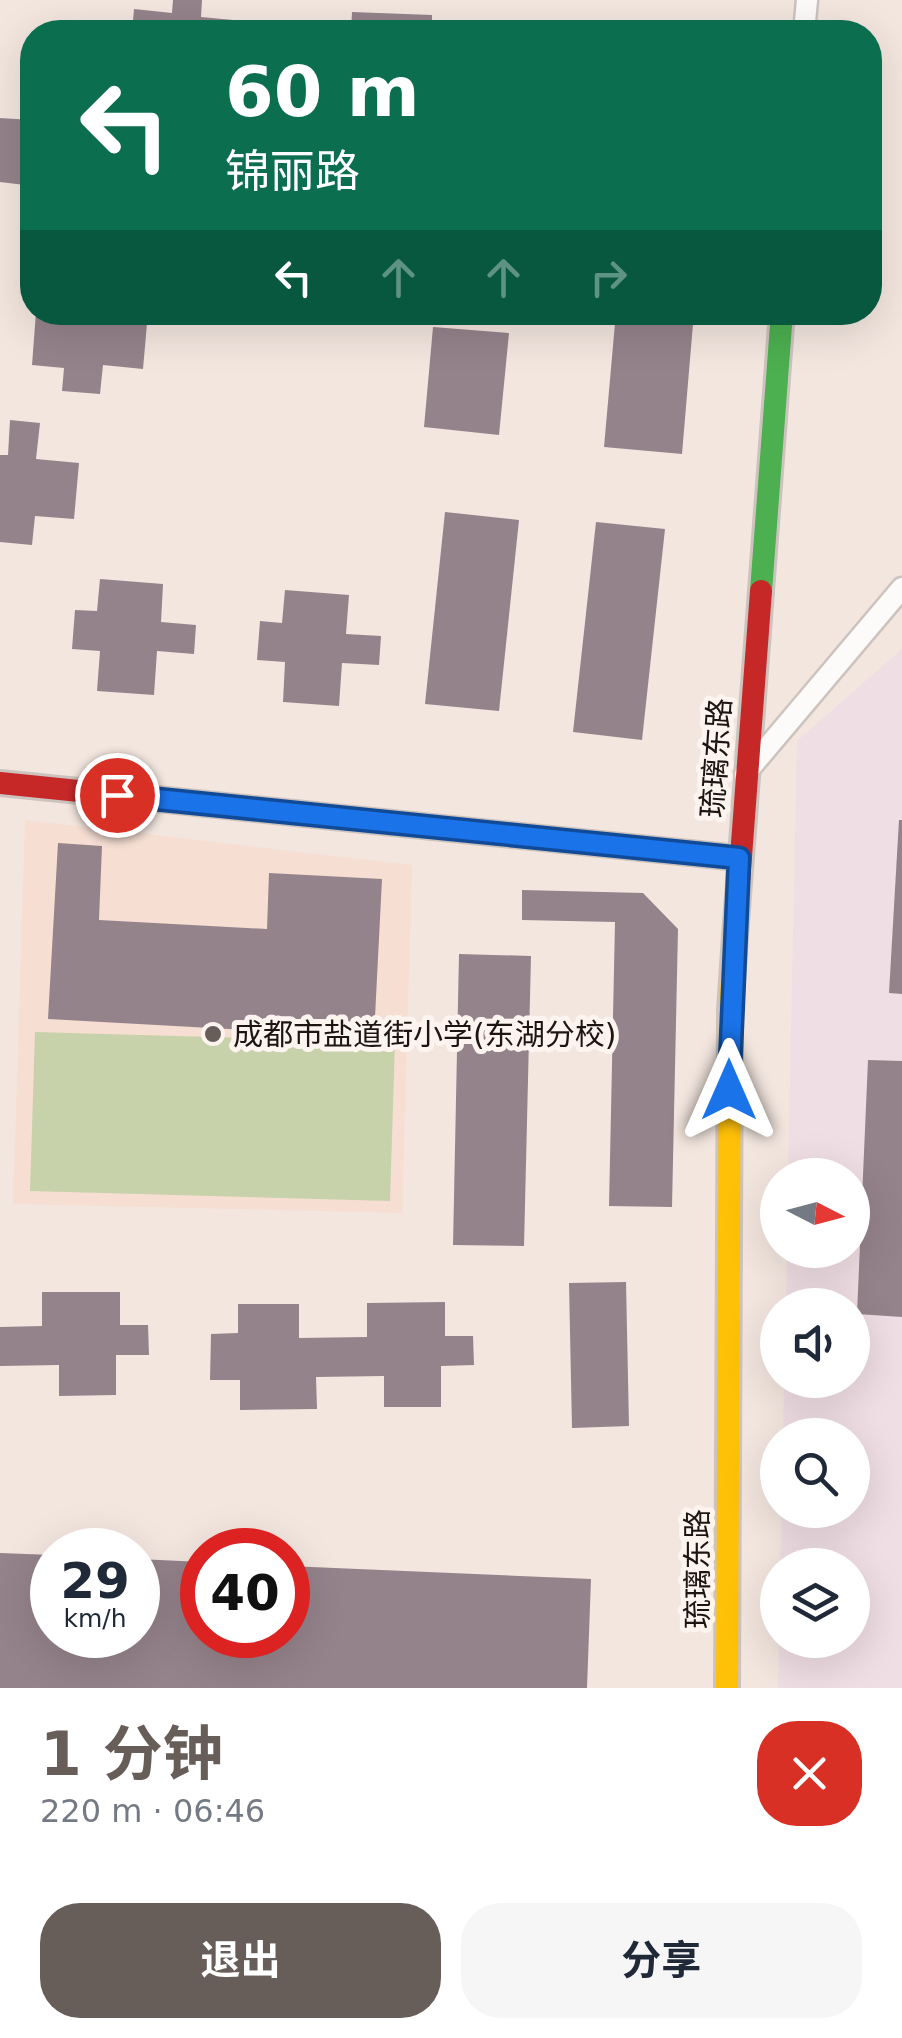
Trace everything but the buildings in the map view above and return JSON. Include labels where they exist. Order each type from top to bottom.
[{"type":"street","name":"琉璃东路","points":[[726,1688],[730,1010],[744,775],[781,325]]},
{"type":"street","points":[[744,775],[902,588]]},
{"type":"street","points":[[0,783],[739,858]]},
{"type":"shaded area","points":[[902,649],[902,1688],[778,1688],[779,1658],[870,1658],[870,1548],[781,1548],[781,1528],[870,1528],[870,1418],[783,1418],[784,1398],[870,1398],[870,1288],[786,1288],[787,1268],[870,1268],[870,1158],[788,1158],[797,741]]},
{"type":"shaded area","name":"成都市盐道街小学(东湖分校)","points":[[25,820],[412,865],[402,1213],[13,1204]]},
{"type":"green space","points":[[35,1032],[395,1042],[390,1201],[30,1191]]},
{"type":"traffic: fast","points":[[761,591],[781,325]]},
{"type":"traffic: fast","points":[[314,815],[739,858]]},
{"type":"traffic: slow","points":[[727,1688],[730,1010],[735,936]]},
{"type":"traffic: jam","points":[[735,936],[761,591]]},
{"type":"traffic: jam","points":[[0,783],[314,815]]},
{"type":"place","name":"成都市盐道街小学(东湖分校)","points":[[213,1034]]},
{"type":"route","points":[[117,795],[739,858],[729,1090]]}]
